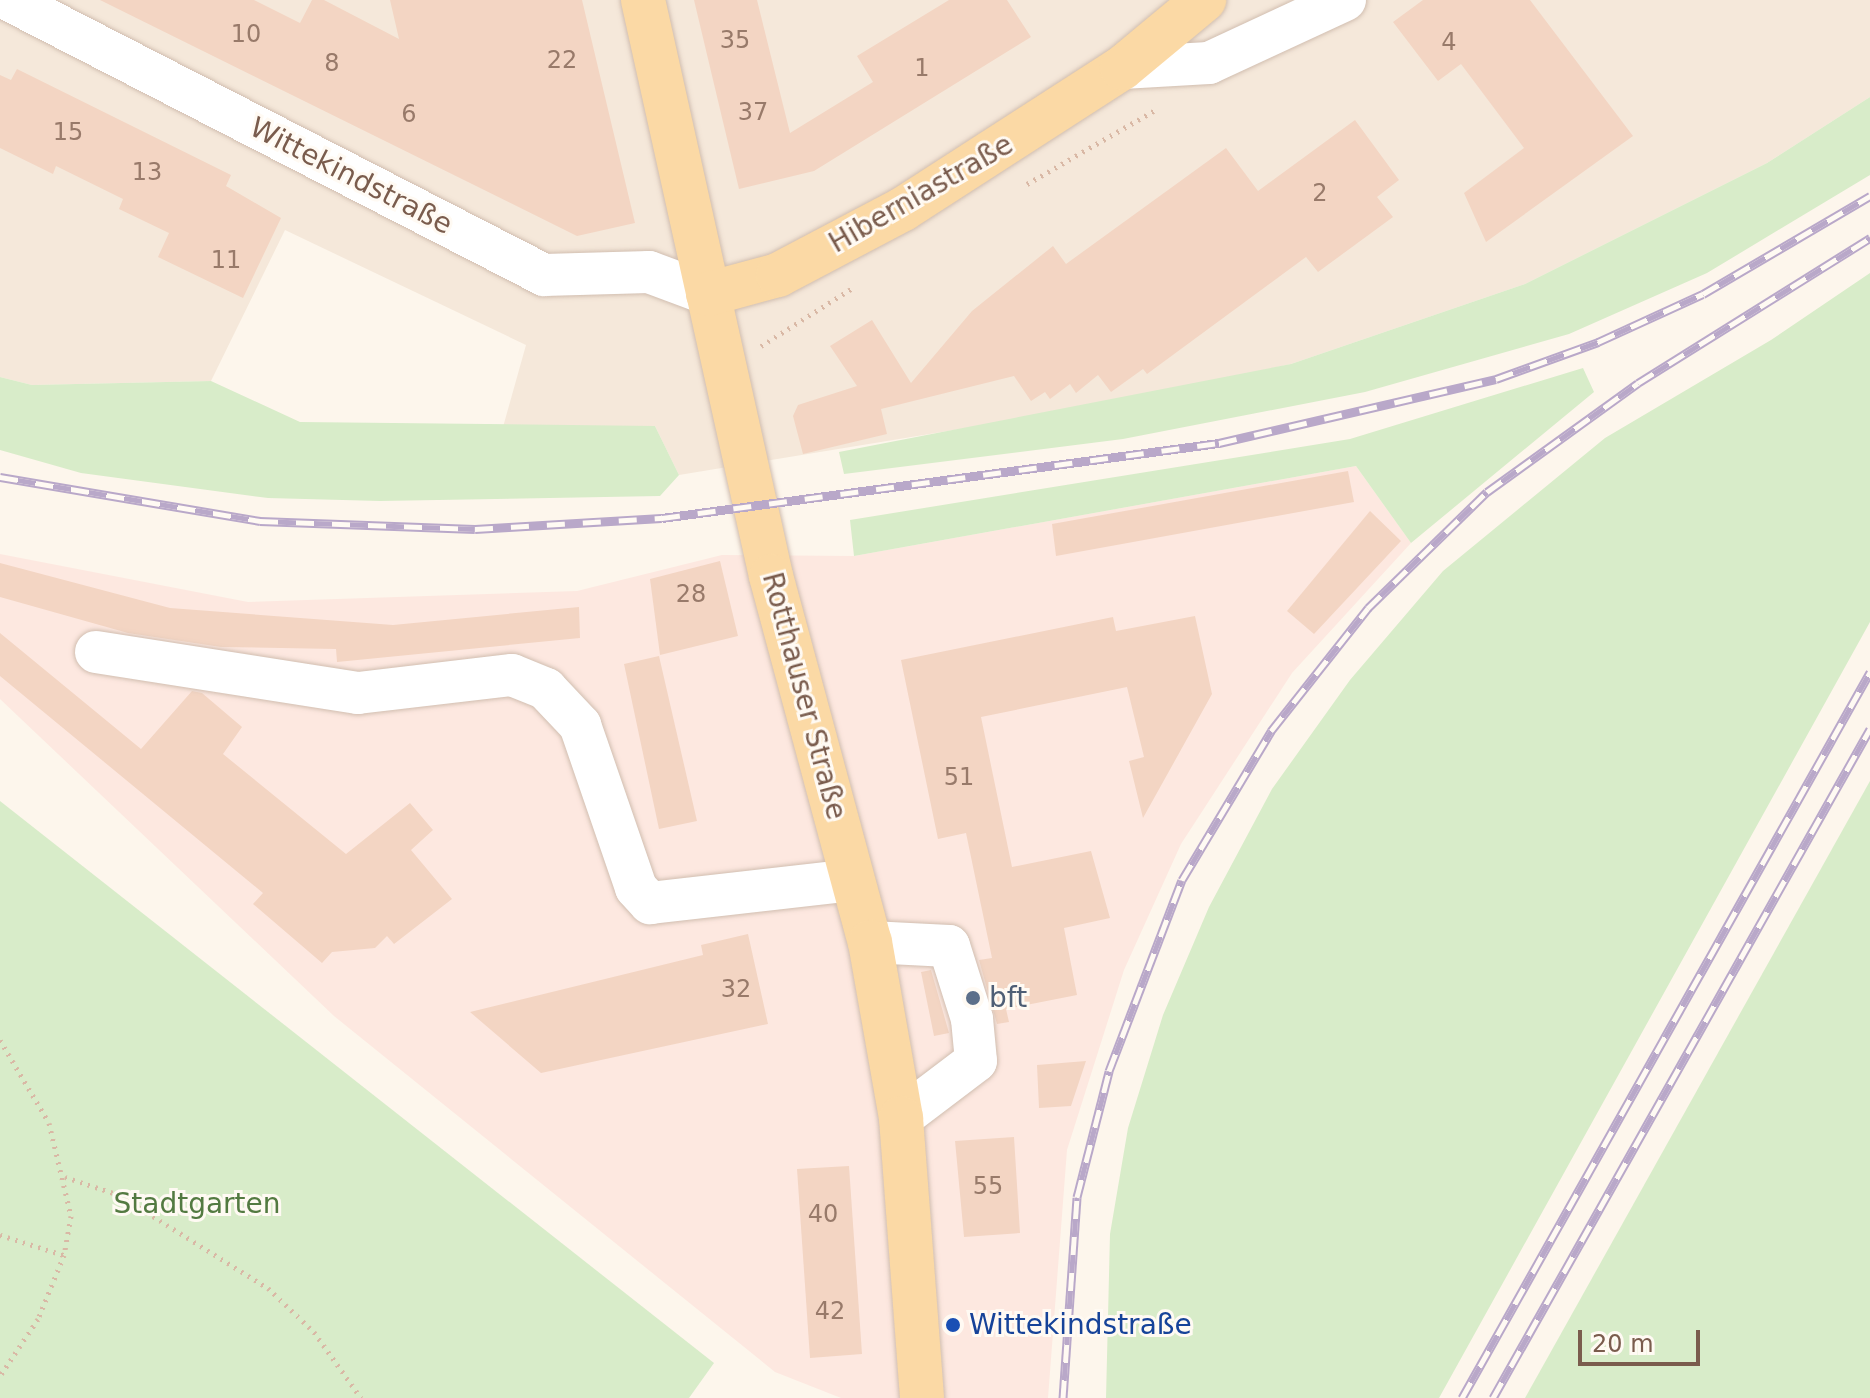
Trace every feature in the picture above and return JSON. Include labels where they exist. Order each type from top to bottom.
[{"type":"main road","name":"Rotthauser Straße","points":[[643,0],[723,370],[870,942],[901,1118],[922,1398]]},
{"type":"main road","name":"Hiberniastraße","points":[[708,294],[778,275],[903,209],[1122,68],[1204,0]]},
{"type":"street","name":"Wittekindstraße","points":[[9,0],[544,275],[649,272],[708,294]]},
{"type":"street","name":"Hiberniastraße","points":[[1122,68],[1209,63],[1345,0]]},
{"type":"street","points":[[96,652],[358,693],[512,675],[546,689],[580,725],[636,888],[650,903],[853,880]]},
{"type":"street","points":[[870,942],[949,946],[972,1019],[976,1061],[901,1118]]},
{"type":"path","points":[[1011,193],[1167,103]]},
{"type":"path","points":[[723,370],[867,279]]},
{"type":"path","points":[[0,1040],[49,1123],[65,1177],[71,1216],[64,1255],[38,1319],[0,1376]]},
{"type":"path","points":[[65,1177],[119,1195],[190,1234],[268,1288],[314,1332],[361,1398]]},
{"type":"path","points":[[0,1235],[64,1255]]},
{"type":"shaded area","points":[[0,0],[1870,0],[1870,97],[1767,163],[1525,284],[1291,364],[1089,408],[679,475],[655,426],[503,427],[526,345],[285,230],[211,381],[32,385],[0,377]]},
{"type":"shaded area","points":[[1356,466],[1411,543],[1292,673],[1181,844],[1124,970],[1067,1150],[1048,1398],[841,1398],[775,1372],[334,1016],[0,699],[0,554],[248,602],[577,591],[722,555],[854,556]]},
{"type":"green space","points":[[1870,97],[1870,175],[1707,273],[1569,334],[1365,392],[1123,439],[844,474],[839,452],[1291,364],[1525,284],[1767,163]]},
{"type":"green space","points":[[1870,273],[1870,622],[1439,1398],[1106,1398],[1110,1234],[1128,1128],[1163,1015],[1209,907],[1272,789],[1350,680],[1443,571],[1605,438],[1771,340]]},
{"type":"green space","points":[[1583,368],[1594,392],[1411,543],[1356,466],[854,556],[850,520],[1350,439]]},
{"type":"green space","points":[[0,377],[32,385],[211,381],[300,422],[655,426],[679,475],[660,496],[380,501],[268,498],[81,473],[0,450]]},
{"type":"green space","points":[[1870,781],[1870,1398],[1525,1398]]},
{"type":"green space","name":"Stadtgarten","points":[[0,801],[714,1363],[689,1398],[0,1398]]},
{"type":"building","points":[[100,0],[254,0],[300,23],[312,0],[324,0],[399,39],[390,0],[582,0],[635,223],[577,236]]},
{"type":"building","points":[[694,0],[757,0],[790,133],[873,82],[857,56],[949,0],[1007,0],[1031,37],[814,171],[739,189]]},
{"type":"building","points":[[1423,0],[1530,0],[1633,136],[1486,242],[1464,193],[1524,148],[1461,64],[1438,81],[1393,22]]},
{"type":"building","points":[[17,69],[231,175],[226,186],[281,218],[243,298],[158,257],[169,233],[119,209],[123,199],[56,166],[53,174],[0,148],[0,75],[11,80]]},
{"type":"building","points":[[1355,120],[1399,180],[1377,197],[1393,217],[1318,272],[1306,257],[1147,374],[1143,369],[1111,392],[1098,375],[1076,393],[1070,384],[1050,399],[1045,392],[1031,401],[1014,376],[881,409],[887,434],[803,454],[793,416],[798,405],[857,386],[830,346],[872,320],[911,383],[972,311],[1053,246],[1066,264],[1226,148],[1258,191]]},
{"type":"building","points":[[1348,471],[1354,502],[1056,556],[1052,524]]},
{"type":"building","points":[[1370,511],[1401,541],[1314,634],[1287,611]]},
{"type":"building","points":[[720,561],[738,636],[660,655],[650,579]]},
{"type":"building","points":[[0,563],[170,608],[393,625],[579,607],[580,638],[337,662],[336,649],[221,647],[128,633],[0,597]]},
{"type":"building","points":[[1195,616],[1212,694],[1143,818],[1129,761],[1144,757],[1127,687],[981,717],[1012,867],[1091,851],[1110,918],[1064,928],[1077,995],[1006,1009],[1009,1022],[997,1024],[979,960],[992,958],[966,833],[938,839],[901,660],[1113,617],[1116,631]]},
{"type":"building","points":[[0,633],[141,749],[192,691],[202,693],[242,727],[223,754],[346,854],[410,803],[433,830],[411,850],[452,899],[394,944],[387,936],[375,948],[332,952],[322,963],[253,904],[263,893],[0,676]]},
{"type":"building","points":[[659,656],[697,821],[659,829],[624,664]]},
{"type":"building","points":[[748,934],[768,1024],[541,1073],[470,1012],[703,955],[701,945]]},
{"type":"building","points":[[931,970],[949,1033],[934,1036],[921,972]]},
{"type":"building","points":[[1086,1061],[1071,1106],[1039,1108],[1037,1065]]},
{"type":"building","points":[[1014,1137],[1020,1233],[964,1237],[955,1141]]},
{"type":"building","points":[[849,1166],[862,1354],[810,1358],[797,1169]]},
{"type":"railway","points":[[0,477],[260,521],[475,529],[662,518],[1219,443],[1496,379],[1598,342],[1703,294],[1870,196]]},
{"type":"railway","points":[[1063,1398],[1077,1197],[1109,1071],[1182,880],[1271,731],[1368,608],[1487,492],[1638,383],[1870,238]]},
{"type":"railway","points":[[1462,1398],[1870,672]]},
{"type":"railway","points":[[1493,1398],[1870,729]]},
{"type":"place","name":"bft","points":[[973,998]]},
{"type":"place","name":"Wittekindstraße","points":[[953,1325]]}]
